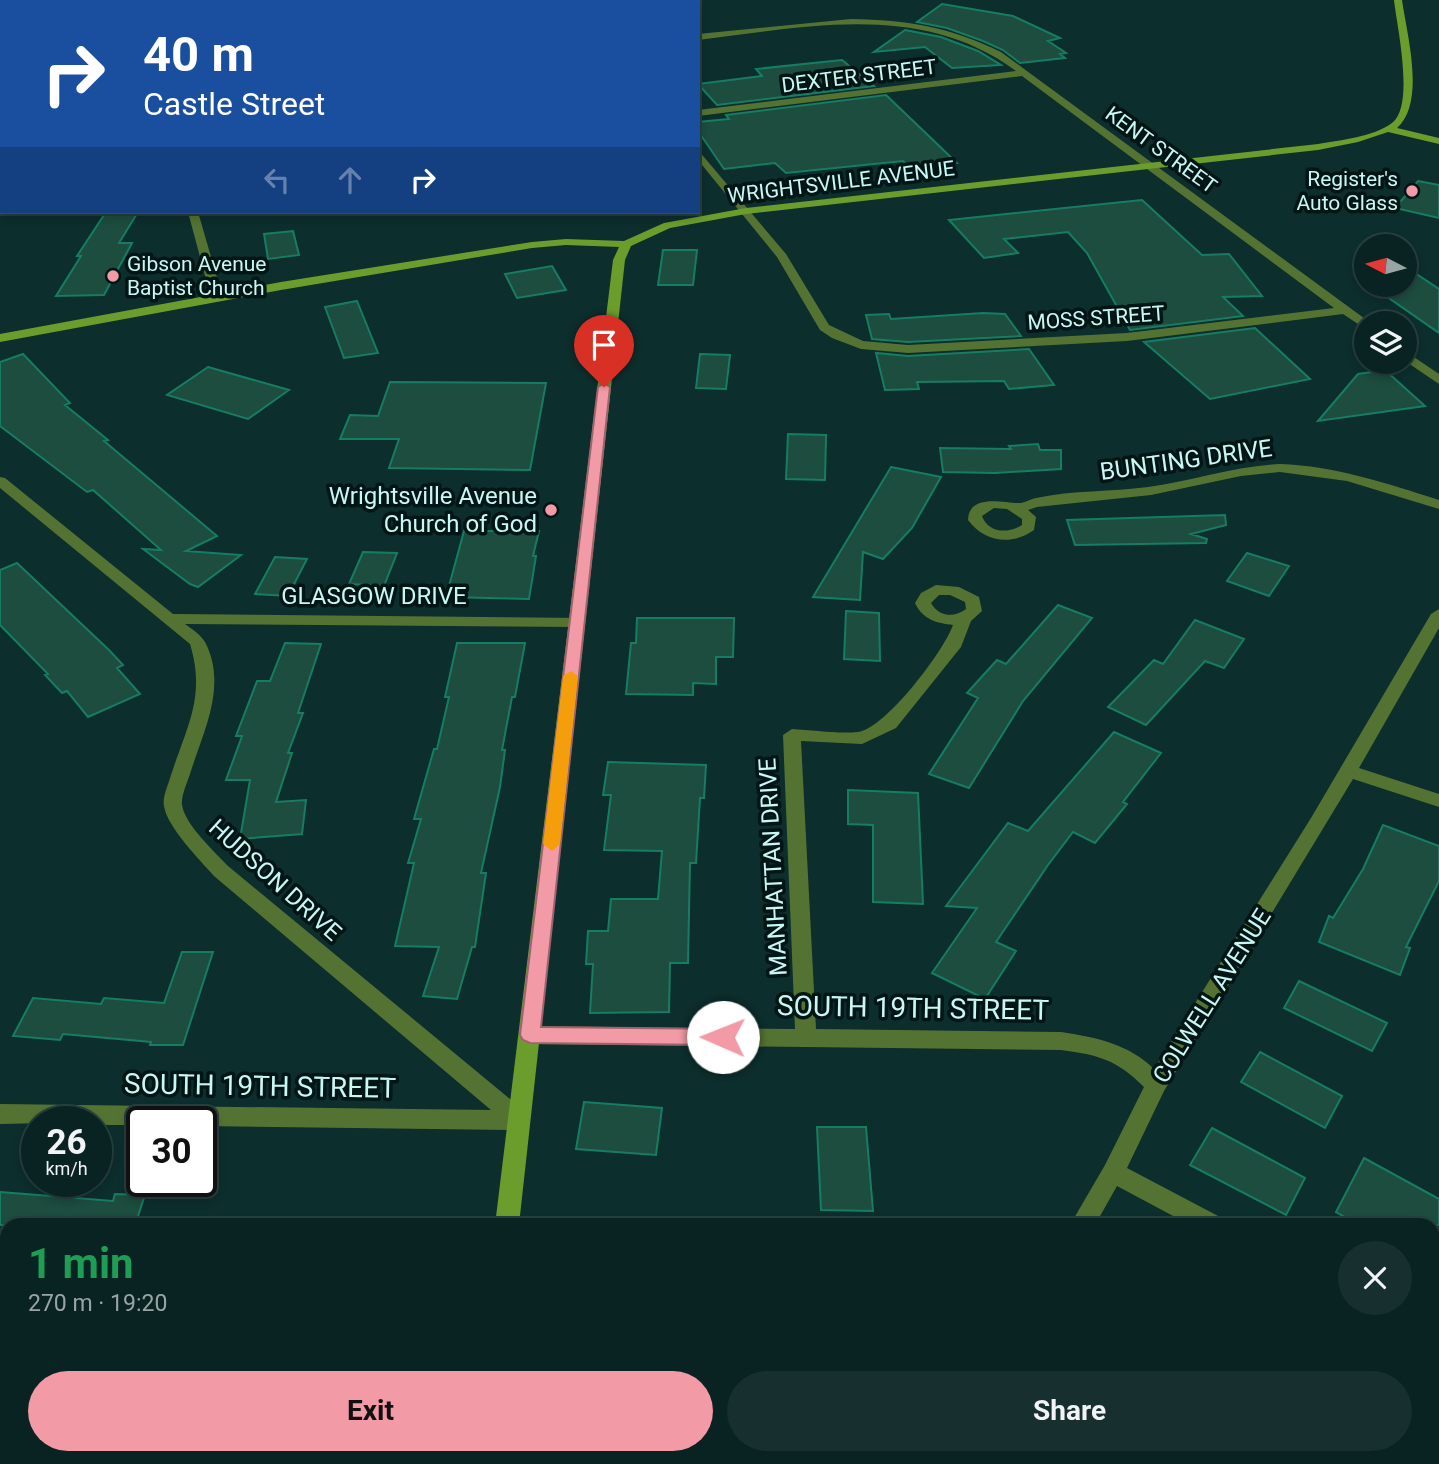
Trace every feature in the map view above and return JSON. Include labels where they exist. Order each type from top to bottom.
[{"type":"street","points":[[1388,129],[1403,118],[1408,106],[1409,91],[1398,0]]},
{"type":"street","name":"KENT STREET","points":[[700,37],[843,22],[922,26],[976,41],[1025,73],[1354,317]]},
{"type":"street","name":"DEXTER STREET","points":[[700,113],[1025,73]]},
{"type":"street","points":[[1388,129],[1439,141]]},
{"type":"street","name":"WRIGHTSVILLE AVENUE","points":[[0,338],[532,245],[566,242],[626,244],[643,234],[668,225],[746,211],[1318,147],[1354,140],[1388,129]]},
{"type":"street","points":[[700,155],[746,211]]},
{"type":"street","name":"MOSS STREET","points":[[746,211],[782,256],[824,327],[849,341],[880,348],[908,349],[1113,338],[1345,310]]},
{"type":"street","points":[[194,214],[217,298]]},
{"type":"street","points":[[508,1218],[619,260],[626,244]]},
{"type":"street","points":[[1417,364],[1439,380]]},
{"type":"street","name":"BUNTING DRIVE","points":[[1019,508],[1049,500],[1148,492],[1238,472],[1284,468],[1344,476],[1439,505]]},
{"type":"street","name":"HUDSON DRIVE","points":[[0,481],[197,642],[201,651],[205,689],[197,734],[174,796],[173,806],[187,834],[221,871],[519,1120]]},
{"type":"street","name":"COLWELL AVENUE","points":[[1086,1218],[1113,1172],[1156,1085],[1349,771],[1439,614]]},
{"type":"street","name":"MANHATTAN DRIVE","points":[[806,1038],[792,736],[862,738],[890,724],[955,643],[964,618]]},
{"type":"street","name":"GLASGOW DRIVE","points":[[170,619],[577,621]]},
{"type":"street","points":[[1349,771],[1439,801]]},
{"type":"street","name":"SOUTH 19TH STREET","points":[[530,1035],[1060,1041],[1091,1045],[1132,1061],[1156,1085]]},
{"type":"street","name":"SOUTH 19TH STREET","points":[[0,1114],[519,1120]]},
{"type":"street","points":[[1113,1172],[1199,1218]]},
{"type":"building","points":[[942,4],[1013,16],[1060,38],[1048,41],[1066,53],[1060,54],[1065,58],[1020,63],[1003,50],[983,41],[947,28],[917,22]]},
{"type":"building","points":[[905,30],[941,37],[978,51],[1001,65],[952,68],[925,47],[874,52]]},
{"type":"building","points":[[842,60],[874,86],[717,105],[700,86],[700,84],[762,76],[756,69]]},
{"type":"building","points":[[886,95],[957,163],[910,168],[903,161],[786,173],[775,163],[724,169],[700,134],[700,122],[729,119],[726,115]]},
{"type":"building","points":[[1418,181],[1439,185],[1439,218],[1395,208]]},
{"type":"building","points":[[1142,200],[1202,255],[1229,254],[1262,296],[1223,297],[1243,316],[1130,330],[1087,253],[1068,232],[1004,239],[1018,253],[984,258],[949,220]]},
{"type":"building","points":[[105,214],[137,214],[119,243],[132,243],[104,295],[56,296],[81,256],[77,256]]},
{"type":"building","points":[[293,231],[299,255],[268,259],[264,234]]},
{"type":"building","points":[[663,250],[697,250],[693,285],[658,285]]},
{"type":"building","points":[[552,266],[566,290],[517,298],[505,274]]},
{"type":"building","points":[[1418,275],[1439,289],[1439,333],[1417,318],[1417,311],[1407,311],[1389,298],[1418,298]]},
{"type":"building","points":[[357,301],[378,353],[344,358],[325,307]]},
{"type":"building","points":[[889,314],[891,319],[1005,314],[1021,336],[908,342],[872,339],[866,315]]},
{"type":"building","points":[[1255,328],[1310,379],[1210,399],[1144,342]]},
{"type":"building","points":[[1029,349],[1054,385],[1009,389],[1004,381],[917,382],[919,389],[885,390],[876,353],[908,356]]},
{"type":"building","points":[[23,354],[70,403],[65,405],[217,536],[186,551],[241,555],[198,587],[190,584],[143,549],[161,550],[93,490],[87,492],[0,426],[0,362]]},
{"type":"building","points":[[700,354],[730,355],[726,389],[696,388]]},
{"type":"building","points":[[208,367],[289,390],[248,419],[167,395]]},
{"type":"building","points":[[1358,374],[1389,374],[1425,406],[1318,421]]},
{"type":"building","points":[[390,382],[546,383],[530,470],[389,468],[399,439],[340,439],[350,415],[378,416]]},
{"type":"building","points":[[788,434],[826,435],[825,480],[786,479]]},
{"type":"building","points":[[1038,444],[1040,450],[1061,450],[1061,469],[995,473],[943,472],[940,448],[1011,449],[1009,446]]},
{"type":"building","points":[[891,467],[941,477],[912,528],[883,559],[863,552],[860,600],[813,597]]},
{"type":"building","points":[[1225,515],[1226,525],[1191,534],[1207,539],[1206,543],[1075,545],[1067,520]]},
{"type":"building","points":[[464,531],[539,531],[533,556],[536,556],[529,599],[446,597]]},
{"type":"building","points":[[363,552],[397,553],[384,586],[349,584]]},
{"type":"building","points":[[1247,553],[1289,566],[1269,596],[1227,581]]},
{"type":"building","points":[[275,557],[307,559],[288,596],[255,594]]},
{"type":"building","points":[[17,563],[109,650],[123,665],[117,668],[140,694],[88,717],[67,691],[62,693],[45,675],[48,674],[0,625],[0,570]]},
{"type":"building","points":[[1058,605],[1092,618],[1023,701],[969,788],[929,774],[978,698],[967,693],[997,660],[1006,664]]},
{"type":"building","points":[[846,611],[879,613],[880,661],[844,659]]},
{"type":"building","points":[[637,618],[734,618],[733,657],[716,657],[716,684],[693,683],[693,695],[626,694],[631,643],[636,643]]},
{"type":"building","points":[[1195,620],[1244,639],[1224,668],[1205,661],[1146,725],[1108,707],[1154,660],[1163,664]]},
{"type":"building","points":[[285,643],[321,644],[298,713],[303,713],[288,753],[292,753],[276,802],[306,800],[302,834],[240,839],[250,780],[226,780],[242,736],[236,736],[257,681],[270,681]]},
{"type":"building","points":[[457,643],[525,643],[515,697],[512,697],[502,750],[505,750],[500,787],[481,873],[486,873],[475,947],[472,947],[457,999],[423,996],[439,947],[395,946],[414,863],[408,863],[421,819],[414,819],[434,749],[437,749],[449,697],[445,697]]},
{"type":"building","points":[[1114,732],[1161,753],[1123,802],[1127,804],[1095,843],[1073,832],[1048,865],[996,942],[1016,951],[985,999],[932,973],[977,908],[946,906],[1008,823],[1028,831]]},
{"type":"building","points":[[608,762],[706,765],[704,798],[700,798],[696,863],[690,863],[688,963],[670,963],[669,1012],[590,1013],[593,964],[586,964],[588,931],[608,931],[611,899],[658,899],[662,851],[604,850],[611,795],[603,795]]},
{"type":"building","points":[[848,790],[918,793],[923,904],[873,902],[873,825],[848,824]]},
{"type":"building","points":[[1383,825],[1439,846],[1439,881],[1406,947],[1410,948],[1400,975],[1319,942],[1329,916],[1333,918],[1363,869]]},
{"type":"building","points":[[182,952],[213,952],[183,1045],[150,1045],[151,1042],[63,1034],[60,1040],[13,1036],[33,998],[101,1004],[104,998],[164,1003]]},
{"type":"building","points":[[1299,981],[1387,1023],[1372,1051],[1284,1008]]},
{"type":"building","points":[[1260,1052],[1342,1096],[1325,1128],[1241,1082]]},
{"type":"building","points":[[584,1102],[662,1108],[656,1155],[576,1149]]},
{"type":"building","points":[[817,1127],[866,1127],[873,1211],[821,1210]]},
{"type":"building","points":[[1212,1128],[1305,1178],[1286,1215],[1190,1165]]},
{"type":"building","points":[[1364,1158],[1439,1199],[1439,1218],[1347,1218],[1336,1212]]},
{"type":"building","points":[[0,1192],[21,1194],[21,1197],[113,1201],[115,1194],[144,1197],[137,1218],[0,1218]]},
{"type":"slow traffic","points":[[552,844],[571,676]]},
{"type":"place","name":"Register's Auto Glass","points":[[1412,191]]},
{"type":"place","name":"Gibson Avenue Baptist Church","points":[[113,276]]},
{"type":"place","name":"Wrightsville Avenue Church of God","points":[[551,510]]},
{"type":"route","points":[[604,387],[530,1035],[723,1037]]}]
